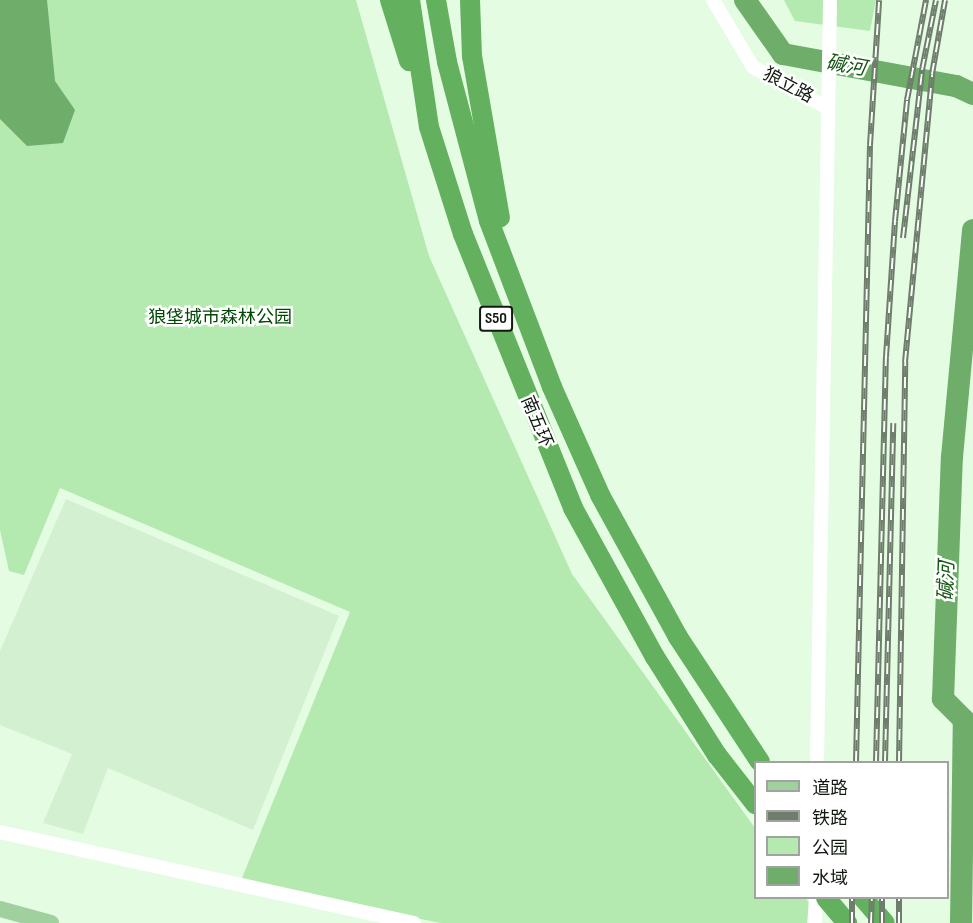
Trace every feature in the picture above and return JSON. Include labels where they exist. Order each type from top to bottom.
[{"type":"highway","points":[[390,0],[429,127]]},
{"type":"highway","name":"南五环","points":[[410,0],[429,127],[467,245],[573,508],[655,657],[717,754],[754,802]]},
{"type":"highway","name":"南五环","points":[[436,0],[447,62],[489,221],[600,495],[678,637],[759,761]]},
{"type":"highway","points":[[470,0],[472,56],[510,277]]},
{"type":"highway","points":[[828,899],[847,923]]},
{"type":"highway","points":[[865,899],[885,923]]},
{"type":"main road","points":[[0,909],[51,923]]},
{"type":"street","name":"狼立路","points":[[713,0],[753,67],[828,108]]},
{"type":"street","points":[[818,761],[830,0]]},
{"type":"street","points":[[0,832],[414,923]]},
{"type":"street","points":[[815,923],[816,899]]},
{"type":"shaded area","points":[[66,499],[339,616],[253,830],[108,768],[83,834],[43,823],[72,754],[0,725],[0,651]]},
{"type":"green space","name":"狼垡城市森林公园","points":[[0,0],[356,0],[429,256],[572,574],[754,827],[754,899],[806,899],[809,902],[807,923],[441,923],[240,883],[350,612],[60,488],[24,575],[9,571],[0,530]]},
{"type":"green space","points":[[784,0],[876,0],[870,31],[795,21]]},
{"type":"water","points":[[0,0],[47,0],[55,81],[75,110],[63,143],[27,146],[0,119]]},
{"type":"waterway","name":"碱河","points":[[745,0],[783,54],[956,86],[973,94]]},
{"type":"waterway","name":"碱河","points":[[961,923],[964,720],[943,699],[952,457],[973,230]]},
{"type":"railway","points":[[856,761],[870,145],[879,0]]},
{"type":"railway","points":[[876,761],[886,357],[895,221],[907,100],[926,0]]},
{"type":"railway","points":[[903,238],[922,70],[936,0]]},
{"type":"railway","points":[[899,761],[905,362],[932,74],[945,0]]},
{"type":"railway","points":[[885,761],[893,423]]},
{"type":"railway","points":[[852,899],[852,923]]},
{"type":"railway","points":[[871,923],[872,899]]},
{"type":"railway","points":[[882,899],[882,923]]},
{"type":"railway","points":[[899,899],[899,923]]}]
